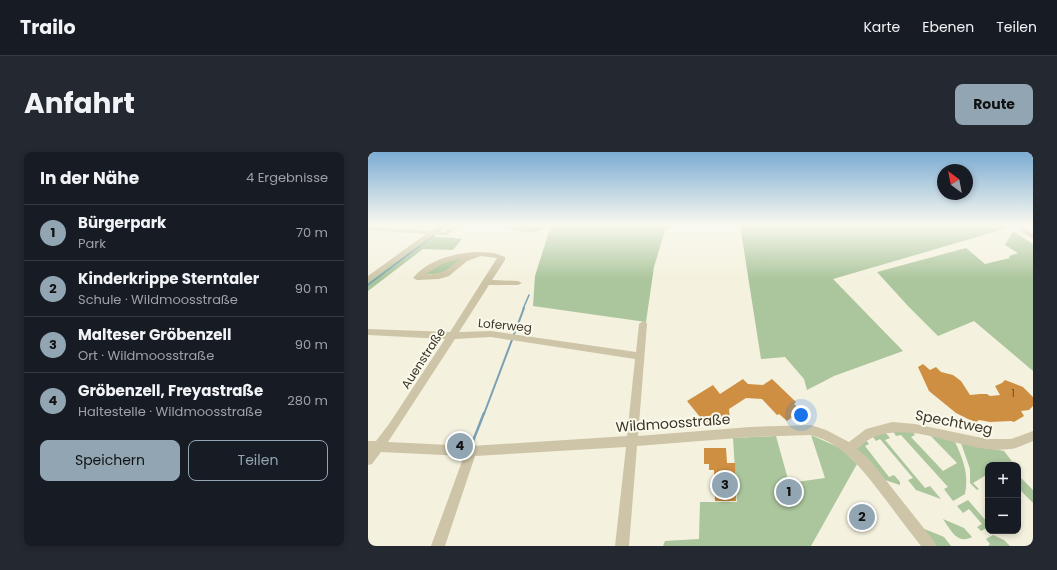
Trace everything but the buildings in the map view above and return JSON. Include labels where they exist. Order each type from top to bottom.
[{"type":"street","points":[[368,280],[422,243]]},
{"type":"street","name":"Auenstraße","points":[[368,460],[373,446],[393,427],[502,260],[501,257],[497,255],[480,254],[450,257],[428,269],[417,278],[439,277],[446,274],[464,260],[480,254]]},
{"type":"street","points":[[488,282],[518,283]]},
{"type":"street","points":[[622,546],[643,324]]},
{"type":"street","name":"Loferweg","points":[[368,332],[438,336],[492,334],[640,356]]},
{"type":"street","name":"Spechtweg","points":[[850,448],[859,439],[867,435],[886,428],[900,427],[914,428],[982,444],[1004,446],[1025,441],[1033,436]]},
{"type":"street","name":"Wildmoosstraße","points":[[373,446],[471,451],[750,432],[811,430],[850,448],[865,463],[929,546]]},
{"type":"street","points":[[438,546],[471,451]]},
{"type":"green space","points":[[421,243],[458,243],[453,250],[423,249],[368,291],[368,282]]},
{"type":"green space","points":[[545,243],[661,243],[654,267],[646,322],[533,306],[535,276]]},
{"type":"green space","points":[[743,243],[955,243],[833,279],[903,351],[834,376],[807,390],[804,379],[785,357],[761,359]]},
{"type":"green space","points":[[1006,243],[1033,244],[1033,371],[974,321],[938,336],[877,272],[966,248],[985,264],[1010,258],[1009,256],[1018,253],[1005,245]]},
{"type":"green space","points":[[465,257],[444,273],[423,275],[443,261]]},
{"type":"green space","points":[[911,430],[915,435],[911,437],[943,471],[957,463],[927,432],[955,442],[966,473],[965,494],[953,501],[944,489],[948,487],[901,435],[896,436],[893,431]]},
{"type":"green space","points":[[884,431],[890,438],[885,440],[925,488],[930,486],[941,499],[916,490],[908,480],[913,478],[880,439],[876,441],[873,437]]},
{"type":"green space","points":[[811,435],[840,448],[857,464],[811,546],[663,546],[665,541],[699,539],[700,502],[737,502],[733,438],[776,436],[789,483],[825,478]]},
{"type":"green space","points":[[865,439],[869,444],[865,446],[889,477],[894,475],[900,482],[900,485],[885,480],[857,450],[857,444]]},
{"type":"green space","points":[[961,443],[1004,451],[1012,462],[985,462],[985,476],[973,483],[979,489],[977,490],[970,483],[970,469]]},
{"type":"green space","points":[[1021,478],[1033,490],[1033,503],[1021,491]]},
{"type":"green space","points":[[968,500],[985,520],[985,529],[981,531],[977,527],[982,524],[969,509],[963,513],[957,506]]},
{"type":"green space","points":[[943,519],[964,528],[972,537],[967,539],[958,538]]},
{"type":"green space","points":[[922,528],[944,537],[951,546],[936,546]]},
{"type":"green space","points":[[993,535],[1004,540],[1010,546],[988,546],[990,544],[986,539]]},
{"type":"waterway","points":[[368,285],[423,243]]},
{"type":"waterway","points":[[523,309],[529,295]]},
{"type":"waterway","points":[[484,414],[524,308]]},
{"type":"waterway","points":[[473,441],[484,413]]},
{"type":"place","name":"Gröbenzell, Freyastraße","points":[[460,446]]},
{"type":"place","name":"Malteser Gröbenzell","points":[[725,485]]},
{"type":"place","name":"Bürgerpark","points":[[789,492]]},
{"type":"place","name":"Kinderkrippe Sterntaler","points":[[862,517]]}]
